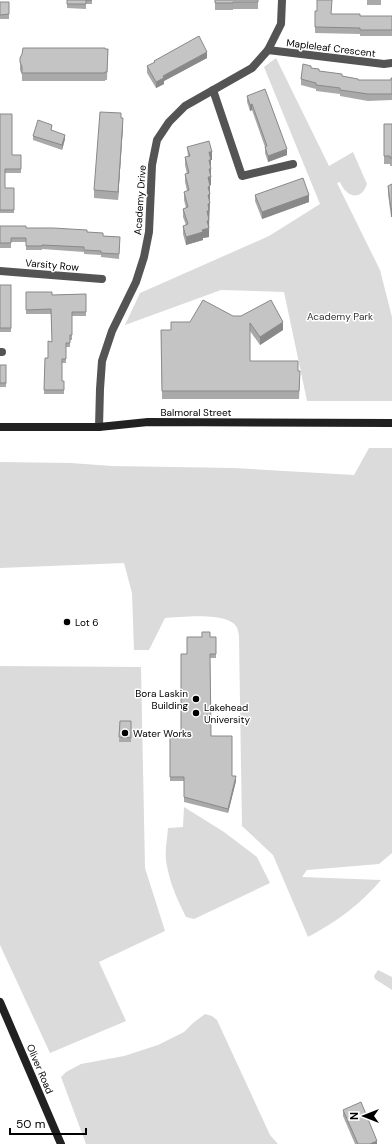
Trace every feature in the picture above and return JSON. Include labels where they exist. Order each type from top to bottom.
[{"type":"main road","name":"Balmoral Street","points":[[0,427],[99,427],[155,422],[392,424]]},
{"type":"main road","name":"Oliver Road","points":[[0,1002],[61,1144]]},
{"type":"street","name":"Academy Drive","points":[[99,427],[102,361],[112,331],[136,282],[150,232],[152,165],[157,140],[169,122],[185,106],[252,68],[268,50],[281,24],[282,0]]},
{"type":"street","name":"Mapleleaf Crescent","points":[[268,50],[384,64],[392,62]]},
{"type":"street","points":[[214,90],[242,176],[293,164]]},
{"type":"street","name":"Varsity Row","points":[[0,270],[102,279]]},
{"type":"green space","name":"Academy Park","points":[[276,58],[329,166],[353,152],[367,184],[361,193],[354,195],[346,191],[340,182],[337,183],[380,270],[392,317],[392,401],[307,401],[284,292],[221,290],[125,325],[140,293],[269,236],[320,204],[264,67]]},
{"type":"green space","points":[[369,448],[392,448],[392,853],[379,864],[307,870],[302,877],[381,880],[356,905],[308,937],[273,855],[242,826],[239,638],[236,626],[231,622],[214,617],[192,616],[165,618],[149,650],[134,650],[132,593],[124,563],[0,568],[0,462],[234,468],[354,475]]},
{"type":"green space","points":[[0,666],[141,667],[145,868],[165,931],[99,962],[126,1021],[50,1053],[0,945]]},
{"type":"green space","points":[[184,807],[224,832],[257,857],[270,883],[194,919],[186,917],[172,886],[166,861],[168,828],[183,827]]},
{"type":"green space","points":[[378,970],[392,977],[392,990],[375,979],[374,976]]},
{"type":"green space","points":[[205,1014],[212,1016],[217,1020],[270,1135],[278,1144],[86,1144],[61,1077],[66,1072],[81,1064],[124,1056],[158,1045],[184,1032]]},
{"type":"building","points":[[67,0],[86,0],[86,4],[67,4]]},
{"type":"building","points":[[215,0],[258,0],[258,2],[215,3]]},
{"type":"building","points":[[317,0],[332,0],[331,14],[392,16],[392,30],[360,30],[360,28],[315,27]]},
{"type":"building","points":[[0,2],[9,2],[9,14],[0,15]]},
{"type":"building","points":[[199,36],[207,52],[163,76],[164,78],[156,82],[147,66]]},
{"type":"building","points":[[23,48],[105,48],[108,49],[107,72],[22,73],[20,58]]},
{"type":"building","points":[[303,64],[311,66],[311,68],[319,69],[319,71],[342,74],[342,76],[358,80],[391,80],[392,78],[392,94],[368,94],[316,85],[316,83],[301,79]]},
{"type":"building","points":[[265,89],[287,149],[268,156],[265,147],[267,146],[252,104],[250,105],[247,96]]},
{"type":"building","points":[[100,112],[121,113],[121,118],[123,118],[118,192],[94,190]]},
{"type":"building","points":[[0,114],[12,114],[12,155],[21,155],[21,169],[5,169],[5,188],[14,188],[14,210],[0,210]]},
{"type":"building","points":[[38,120],[52,125],[51,130],[65,135],[62,145],[33,136]]},
{"type":"building","points":[[384,124],[392,124],[392,158],[390,158],[390,156],[384,156]]},
{"type":"building","points":[[209,141],[212,152],[209,152],[211,169],[209,169],[211,177],[208,177],[210,194],[208,195],[210,203],[208,204],[209,211],[207,211],[209,220],[207,221],[209,228],[202,230],[203,232],[186,237],[183,226],[188,224],[183,209],[188,207],[184,192],[189,190],[185,174],[189,173],[185,157],[190,156],[187,147]]},
{"type":"building","points":[[303,178],[309,195],[262,212],[255,195]]},
{"type":"building","points":[[392,184],[392,209],[391,209],[388,186]]},
{"type":"building","points":[[0,226],[87,230],[87,232],[103,233],[103,236],[120,237],[119,254],[84,250],[84,247],[42,245],[26,246],[26,238],[11,238],[11,243],[0,243]]},
{"type":"building","points":[[0,285],[11,285],[11,328],[0,328]]},
{"type":"building","points":[[26,292],[52,292],[52,295],[86,294],[86,312],[72,312],[72,335],[70,335],[70,343],[66,343],[66,359],[62,359],[62,381],[64,381],[64,390],[44,390],[45,358],[48,358],[48,341],[52,342],[51,309],[26,310]]},
{"type":"building","points":[[203,300],[233,316],[241,316],[271,300],[283,322],[260,337],[250,323],[250,361],[298,361],[298,371],[300,371],[299,391],[162,391],[161,330],[171,330],[171,322],[190,322]]},
{"type":"building","points":[[0,365],[6,365],[6,383],[0,383]]},
{"type":"building","name":"Bora Laskin Building","points":[[202,632],[210,632],[210,637],[216,637],[216,654],[210,654],[211,736],[232,736],[232,776],[236,776],[228,809],[184,797],[184,777],[170,777],[170,736],[181,736],[181,654],[187,654],[187,637],[202,637]]},
{"type":"building","name":"Water Works","points":[[120,721],[131,721],[131,738],[119,737]]},
{"type":"building","points":[[361,1102],[377,1141],[370,1144],[358,1144],[343,1110]]},
{"type":"place","name":"Lot 6","points":[[67,622]]},
{"type":"place","name":"Bora Laskin Building","points":[[196,699]]},
{"type":"place","name":"Lakehead University","points":[[196,713]]},
{"type":"place","name":"Water Works","points":[[125,733]]}]
